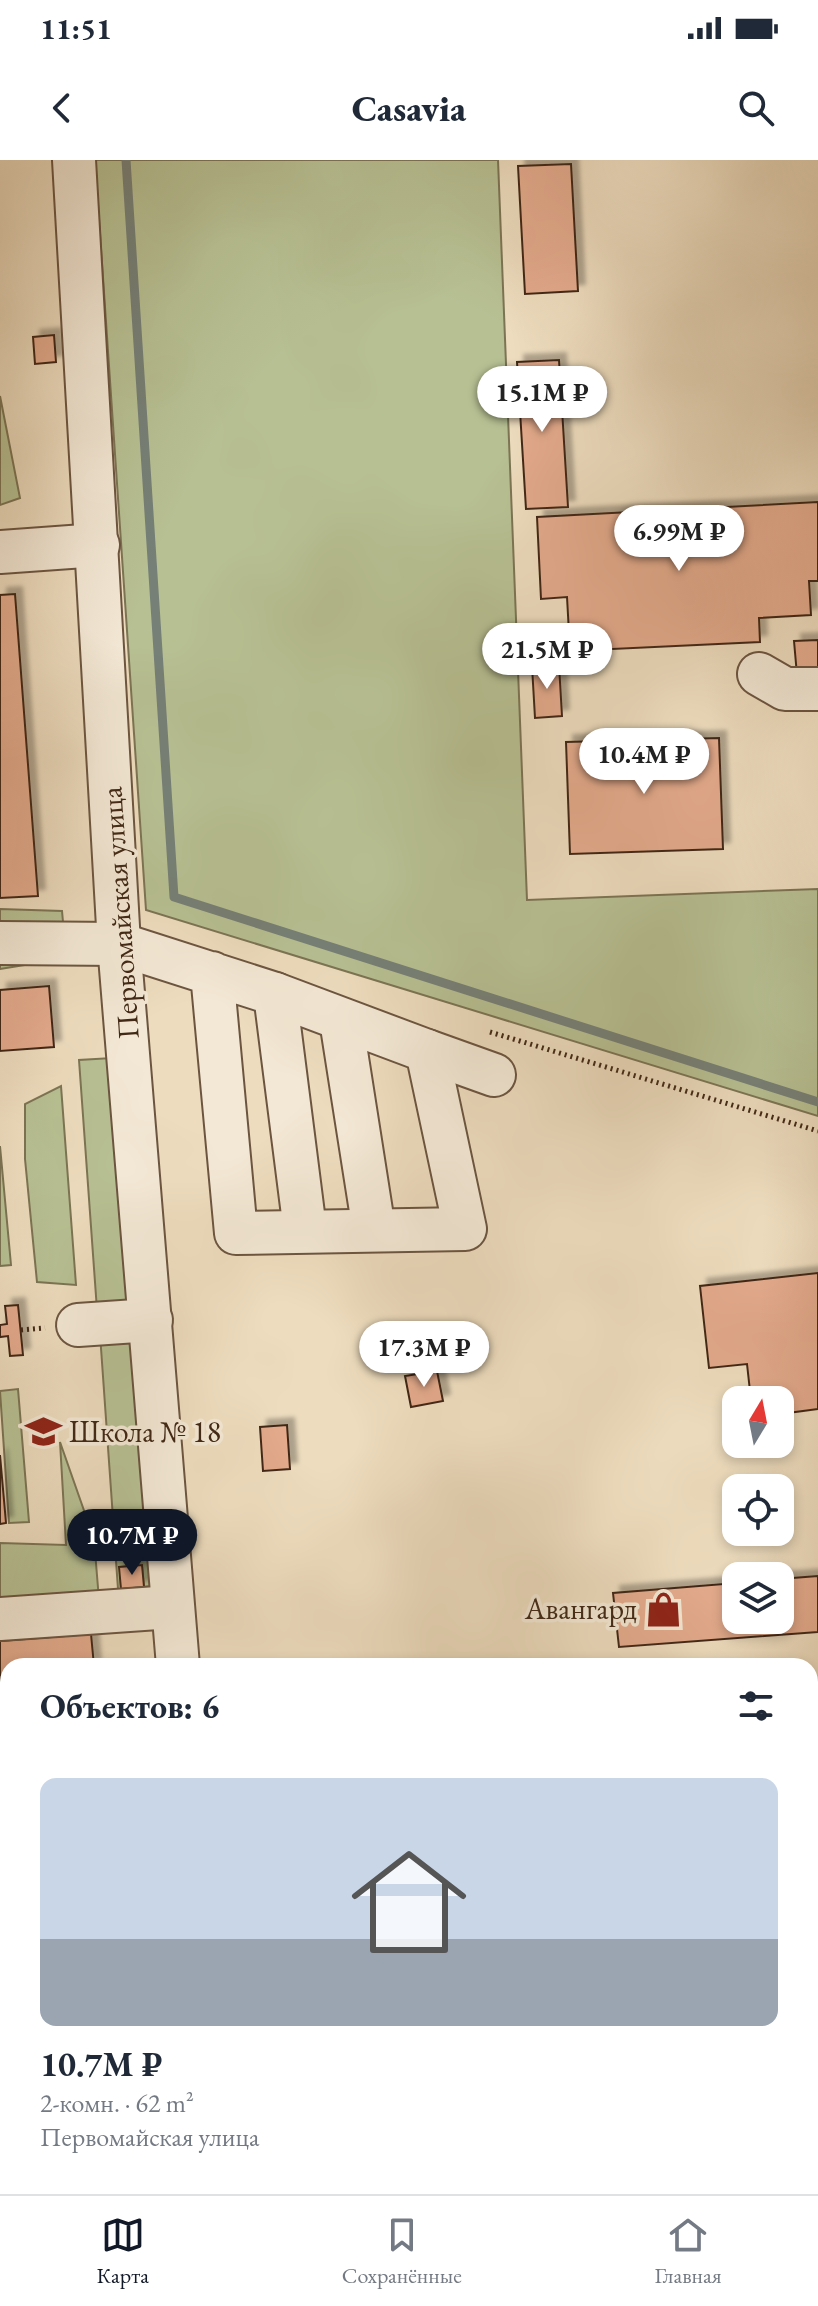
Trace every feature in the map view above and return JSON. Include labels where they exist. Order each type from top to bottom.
[{"type":"street","name":"Первомайская улица","points":[[74,160],[119,944],[177,1658]]},
{"type":"street","points":[[0,552],[98,545]]},
{"type":"street","points":[[759,674],[785,689],[818,689]]},
{"type":"street","points":[[0,943],[119,944],[275,994],[494,1075]]},
{"type":"street","points":[[212,973],[236,1233],[465,1229],[427,1051]]},
{"type":"street","points":[[275,994],[305,1230]]},
{"type":"street","points":[[341,1020],[374,1230]]},
{"type":"street","points":[[78,1325],[151,1320]]},
{"type":"street","points":[[0,1619],[172,1607]]},
{"type":"green space","points":[[95,160],[498,160],[527,900],[818,889],[818,1116],[146,910]]},
{"type":"green space","points":[[0,396],[20,498],[0,505]]},
{"type":"green space","points":[[0,909],[62,911],[63,922],[55,960],[0,969]]},
{"type":"green space","points":[[112,1058],[131,1307],[97,1310],[79,1060]]},
{"type":"green space","points":[[61,1086],[76,1285],[37,1282],[25,1159],[25,1104]]},
{"type":"green space","points":[[0,1146],[11,1265],[0,1266]]},
{"type":"green space","points":[[135,1331],[152,1586],[144,1587],[142,1566],[120,1567],[121,1589],[118,1589],[100,1334]]},
{"type":"green space","points":[[18,1389],[29,1522],[9,1523],[0,1391]]},
{"type":"green space","points":[[60,1442],[94,1539],[100,1612],[0,1622],[0,1543],[66,1545]]},
{"type":"building","points":[[571,164],[578,291],[525,294],[518,166]]},
{"type":"building","points":[[54,335],[56,362],[35,364],[33,337]]},
{"type":"building","points":[[559,360],[568,507],[526,509],[517,362]]},
{"type":"building","points":[[818,502],[818,581],[809,581],[811,615],[759,618],[760,642],[570,651],[567,597],[541,599],[537,517]]},
{"type":"building","points":[[15,594],[38,896],[0,898],[0,595]]},
{"type":"building","points":[[818,640],[818,674],[797,675],[794,641]]},
{"type":"building","points":[[559,665],[562,716],[535,718],[532,666]]},
{"type":"building","points":[[719,738],[723,849],[570,854],[566,742]]},
{"type":"building","points":[[49,986],[54,1047],[0,1051],[0,990]]},
{"type":"building","points":[[818,1273],[818,1409],[794,1412],[794,1386],[749,1386],[747,1364],[709,1368],[700,1286]]},
{"type":"building","points":[[18,1305],[23,1355],[10,1356],[8,1336],[0,1337],[0,1325],[7,1324],[5,1306]]},
{"type":"building","points":[[437,1371],[443,1401],[411,1407],[405,1376]]},
{"type":"building","points":[[287,1425],[290,1469],[263,1471],[260,1427]]},
{"type":"building","points":[[0,1455],[6,1523],[0,1524]]},
{"type":"building","points":[[142,1565],[144,1587],[121,1589],[119,1567]]},
{"type":"building","points":[[818,1576],[818,1632],[794,1634],[794,1578]]},
{"type":"building","points":[[722,1584],[722,1634],[791,1634],[619,1647],[613,1593]]},
{"type":"building","points":[[91,1634],[93,1658],[0,1658],[0,1641]]},
{"type":"waterway","points":[[126,160],[174,897],[818,1102]]},
{"type":"place","name":"Школа № 18","points":[[43,1432]]},
{"type":"place","name":"Авангард","points":[[663,1609]]}]
